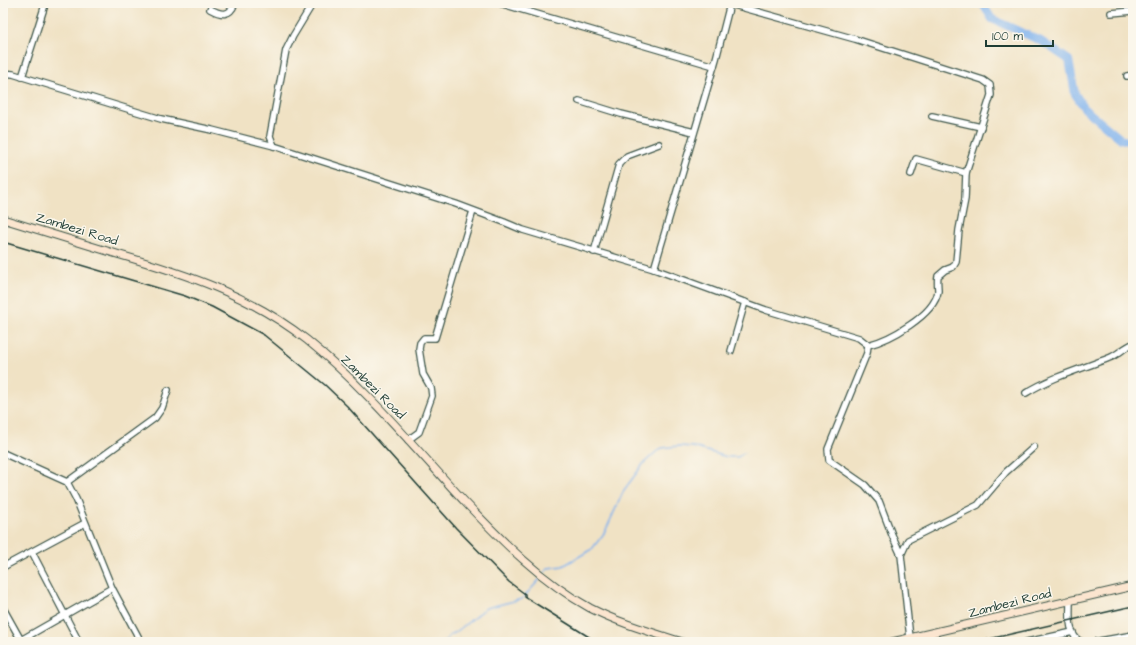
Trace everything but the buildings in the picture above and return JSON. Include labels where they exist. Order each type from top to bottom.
[{"type":"main road","name":"Zambezi Road","points":[[3,219],[184,273],[250,304],[306,340],[341,370],[512,551],[543,576],[590,607],[634,627],[682,642]]},
{"type":"main road","name":"Zambezi Road","points":[[892,642],[1133,586]]},
{"type":"street","points":[[210,9],[218,13],[227,14],[231,12],[235,3]]},
{"type":"street","points":[[274,146],[270,136],[286,50],[313,3]]},
{"type":"street","points":[[499,3],[714,66]]},
{"type":"street","points":[[654,269],[714,66],[730,3],[855,39],[983,80],[990,85],[991,95],[966,173],[965,199],[959,230],[956,262],[953,267],[945,270],[938,276],[938,291],[935,299],[913,324],[880,342],[868,345]]},
{"type":"street","points":[[22,77],[44,8]]},
{"type":"street","points":[[1112,13],[1133,12]]},
{"type":"street","points":[[3,73],[22,77],[160,120],[212,130],[274,146],[473,211],[523,230],[654,269],[745,302],[848,334],[859,338],[868,345]]},
{"type":"street","points":[[579,101],[621,114],[694,132]]},
{"type":"street","points":[[932,116],[981,127]]},
{"type":"street","points":[[594,252],[619,164],[627,156],[659,144]]},
{"type":"street","points":[[912,174],[916,159],[966,173]]},
{"type":"street","points":[[408,440],[419,432],[432,396],[431,388],[422,374],[419,350],[420,343],[424,338],[435,338],[473,211]]},
{"type":"street","points":[[731,351],[745,302]]},
{"type":"street","points":[[1026,393],[1039,385],[1114,356],[1133,344]]},
{"type":"street","points":[[868,345],[867,353],[828,449],[829,460],[865,485],[879,501],[901,555],[910,638]]},
{"type":"street","points":[[67,482],[155,418],[162,408],[168,390]]},
{"type":"street","points":[[901,555],[908,540],[978,505],[1006,472],[1034,447]]},
{"type":"street","points":[[3,453],[67,482],[112,588],[141,642]]},
{"type":"street","points":[[3,566],[85,523]]},
{"type":"street","points":[[32,552],[79,642]]},
{"type":"street","points":[[3,608],[21,641],[112,588]]},
{"type":"street","points":[[1070,601],[1070,620],[1073,632],[1075,638],[1082,642]]},
{"type":"street","points":[[1027,642],[1073,632]]},
{"type":"street","points":[[1094,642],[1133,635]]},
{"type":"waterway","points":[[982,3],[992,19],[1041,41],[1069,60],[1075,94],[1085,109],[1121,139],[1133,143]]},
{"type":"waterway","points":[[544,573],[548,568],[563,566],[592,549],[605,532],[624,490],[644,463],[662,448],[679,446],[693,447],[727,457],[738,457],[744,453]]},
{"type":"waterway","points":[[444,642],[450,635],[456,632],[486,608],[522,599],[541,578]]},
{"type":"railway","points":[[3,242],[185,296],[212,307],[264,335],[325,385],[347,406],[456,528],[509,582],[525,594],[525,597],[597,642]]},
{"type":"railway","points":[[976,642],[1133,606]]}]
